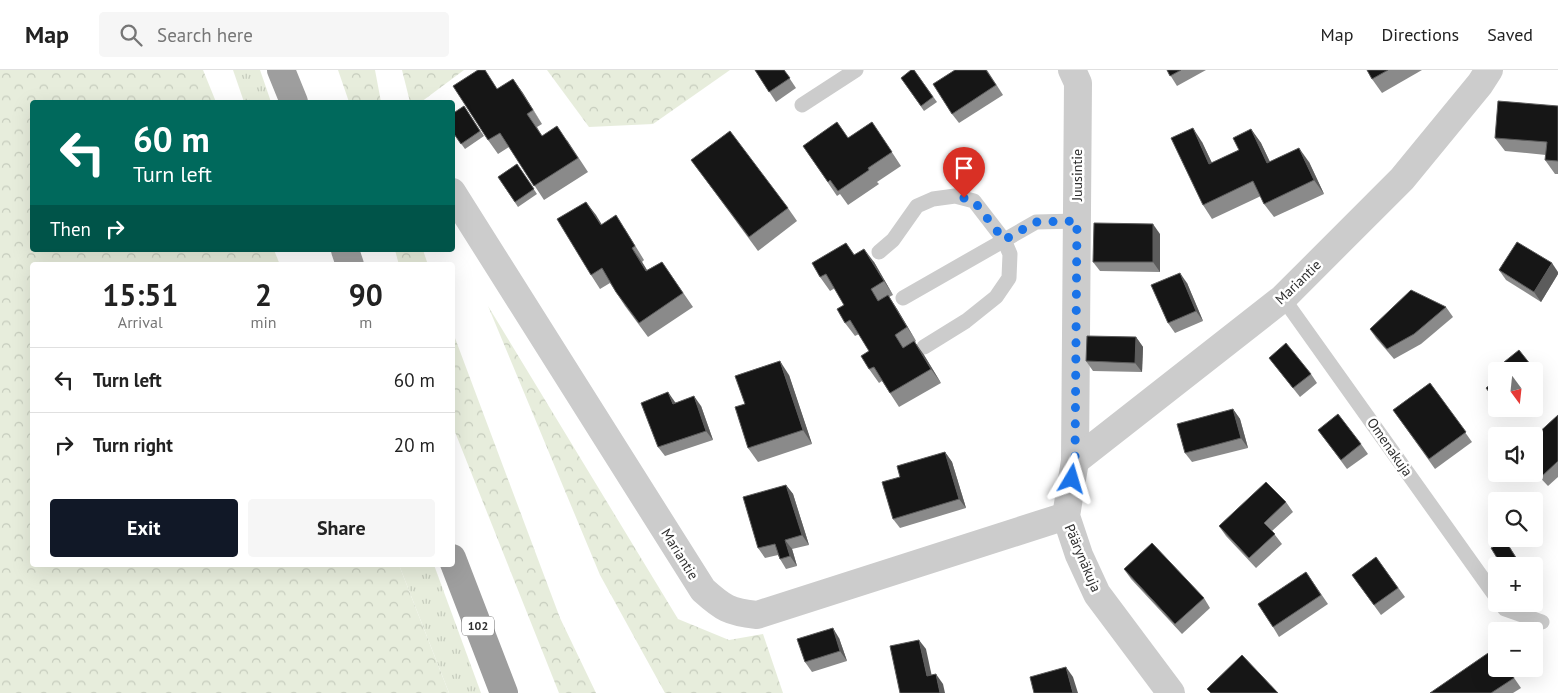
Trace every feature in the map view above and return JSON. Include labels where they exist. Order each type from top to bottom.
[{"type":"highway","points":[[281,70],[293,100]]},
{"type":"highway","points":[[292,70],[299,100]]},
{"type":"highway","name":"102","points":[[455,566],[504,693]]},
{"type":"street","name":"Juusintie","points":[[1072,70],[1078,83],[1075,461]]},
{"type":"street","name":"Mariantie","points":[[1075,461],[1283,298],[1402,179],[1480,84],[1489,70]]},
{"type":"street","name":"Mariantie","points":[[455,197],[703,590],[716,602],[734,612],[757,615],[1066,516]]},
{"type":"street","name":"Päärynäkuja","points":[[1075,461],[1066,516],[1079,555],[1098,594],[1165,690]]},
{"type":"lane","points":[[802,105],[856,70]]},
{"type":"lane","points":[[879,252],[893,240],[918,206],[933,199],[955,196],[974,201],[1004,240],[1010,254],[1009,278],[996,297],[966,321],[924,347]]},
{"type":"lane","points":[[903,298],[1036,222],[1077,221]]},
{"type":"lane","name":"Omenakuja","points":[[1283,298],[1488,586]]},
{"type":"lane","points":[[1513,612],[1542,622]]},
{"type":"green space","points":[[0,70],[203,70],[215,100],[30,100],[30,252],[275,252],[279,262],[30,262],[30,567],[400,567],[449,693],[0,693]]},
{"type":"green space","points":[[233,70],[260,70],[270,100],[243,100]]},
{"type":"green space","points":[[338,70],[375,70],[381,100],[348,100]]},
{"type":"green space","points":[[402,70],[464,70],[424,100],[410,100]]},
{"type":"green space","points":[[547,70],[730,70],[653,124],[589,127]]},
{"type":"green space","points":[[396,252],[424,252],[427,262],[398,262]]},
{"type":"green space","points":[[488,306],[678,619],[729,640],[763,634],[783,693],[665,693],[600,575]]},
{"type":"green space","points":[[455,338],[560,618],[596,693],[559,693],[455,432]]},
{"type":"green space","points":[[400,567],[435,567],[481,693],[449,693]]},
{"type":"building","points":[[478,70],[485,70],[497,89],[513,79],[533,110],[527,114],[542,136],[557,126],[578,158],[534,186],[500,133],[488,140],[453,86]]},
{"type":"building","points":[[755,70],[784,70],[790,78],[769,92]]},
{"type":"building","points":[[911,70],[914,70],[933,97],[921,106],[901,78]]},
{"type":"building","points":[[955,70],[986,70],[996,85],[952,114],[933,84]]},
{"type":"building","points":[[1167,70],[1181,70],[1170,76]]},
{"type":"building","points":[[1367,70],[1388,70],[1372,79]]},
{"type":"building","points":[[1498,101],[1558,106],[1558,161],[1545,160],[1547,142],[1495,138]]},
{"type":"building","points":[[464,106],[480,131],[461,144],[455,135],[455,112]]},
{"type":"building","points":[[837,122],[848,138],[872,122],[892,152],[838,191],[830,180],[828,182],[803,146]]},
{"type":"building","points":[[1193,128],[1209,164],[1239,150],[1233,138],[1251,129],[1267,163],[1299,148],[1314,180],[1264,204],[1253,181],[1203,205],[1171,138]]},
{"type":"building","points":[[730,131],[788,208],[749,237],[691,160]]},
{"type":"building","points":[[517,164],[534,189],[515,202],[498,177]]},
{"type":"building","points":[[586,202],[601,225],[616,215],[635,246],[632,248],[646,271],[662,262],[683,293],[639,323],[616,292],[602,268],[591,275],[557,219]]},
{"type":"building","points":[[1094,223],[1153,224],[1153,262],[1093,262]]},
{"type":"building","points":[[1517,242],[1552,263],[1534,292],[1499,270]]},
{"type":"building","points":[[846,243],[854,255],[864,249],[884,281],[871,289],[878,301],[888,295],[907,327],[895,335],[903,348],[914,341],[931,369],[890,393],[874,367],[869,369],[861,356],[869,351],[850,320],[845,323],[837,309],[844,305],[826,274],[820,277],[812,263]]},
{"type":"building","points":[[1180,273],[1196,311],[1168,323],[1151,285]]},
{"type":"building","points":[[1411,290],[1446,307],[1414,334],[1387,349],[1370,329]]},
{"type":"building","points":[[1087,336],[1136,337],[1135,363],[1086,361]]},
{"type":"building","points":[[1286,343],[1311,374],[1293,388],[1269,358]]},
{"type":"building","points":[[1519,350],[1528,362],[1504,362]]},
{"type":"building","points":[[780,361],[803,430],[748,448],[735,407],[745,404],[735,376]]},
{"type":"building","points":[[1430,383],[1466,432],[1429,459],[1393,410]]},
{"type":"building","points":[[668,392],[673,404],[694,396],[706,431],[658,447],[641,403]]},
{"type":"building","points":[[1233,409],[1241,438],[1185,453],[1177,424]]},
{"type":"building","points":[[1338,414],[1361,444],[1341,460],[1318,430]]},
{"type":"building","points":[[1558,415],[1558,461],[1543,475],[1543,429]]},
{"type":"building","points":[[945,452],[959,499],[893,519],[882,482],[900,477],[897,466]]},
{"type":"building","points":[[1266,482],[1286,502],[1264,523],[1275,534],[1249,558],[1219,526]]},
{"type":"building","points":[[786,485],[802,535],[785,540],[790,556],[780,559],[775,544],[758,548],[743,497]]},
{"type":"building","points":[[1152,543],[1204,598],[1175,624],[1124,569]]},
{"type":"building","points":[[1509,547],[1516,557],[1496,557],[1491,548]]},
{"type":"building","points":[[1376,557],[1398,588],[1374,605],[1352,575]]},
{"type":"building","points":[[1306,572],[1321,595],[1273,627],[1258,604]]},
{"type":"building","points":[[833,628],[840,651],[805,662],[797,639]]},
{"type":"building","points":[[919,640],[927,676],[936,674],[940,693],[900,693],[890,646]]},
{"type":"building","points":[[1488,653],[1488,677],[1514,678],[1491,693],[1430,693]]},
{"type":"building","points":[[1242,655],[1278,693],[1211,693],[1207,689]]},
{"type":"building","points":[[1066,667],[1073,693],[1034,693],[1030,677]]},
{"type":"route","points":[[964,198],[974,201],[1004,240],[1036,222],[1077,221],[1075,461],[1072,479]]}]
